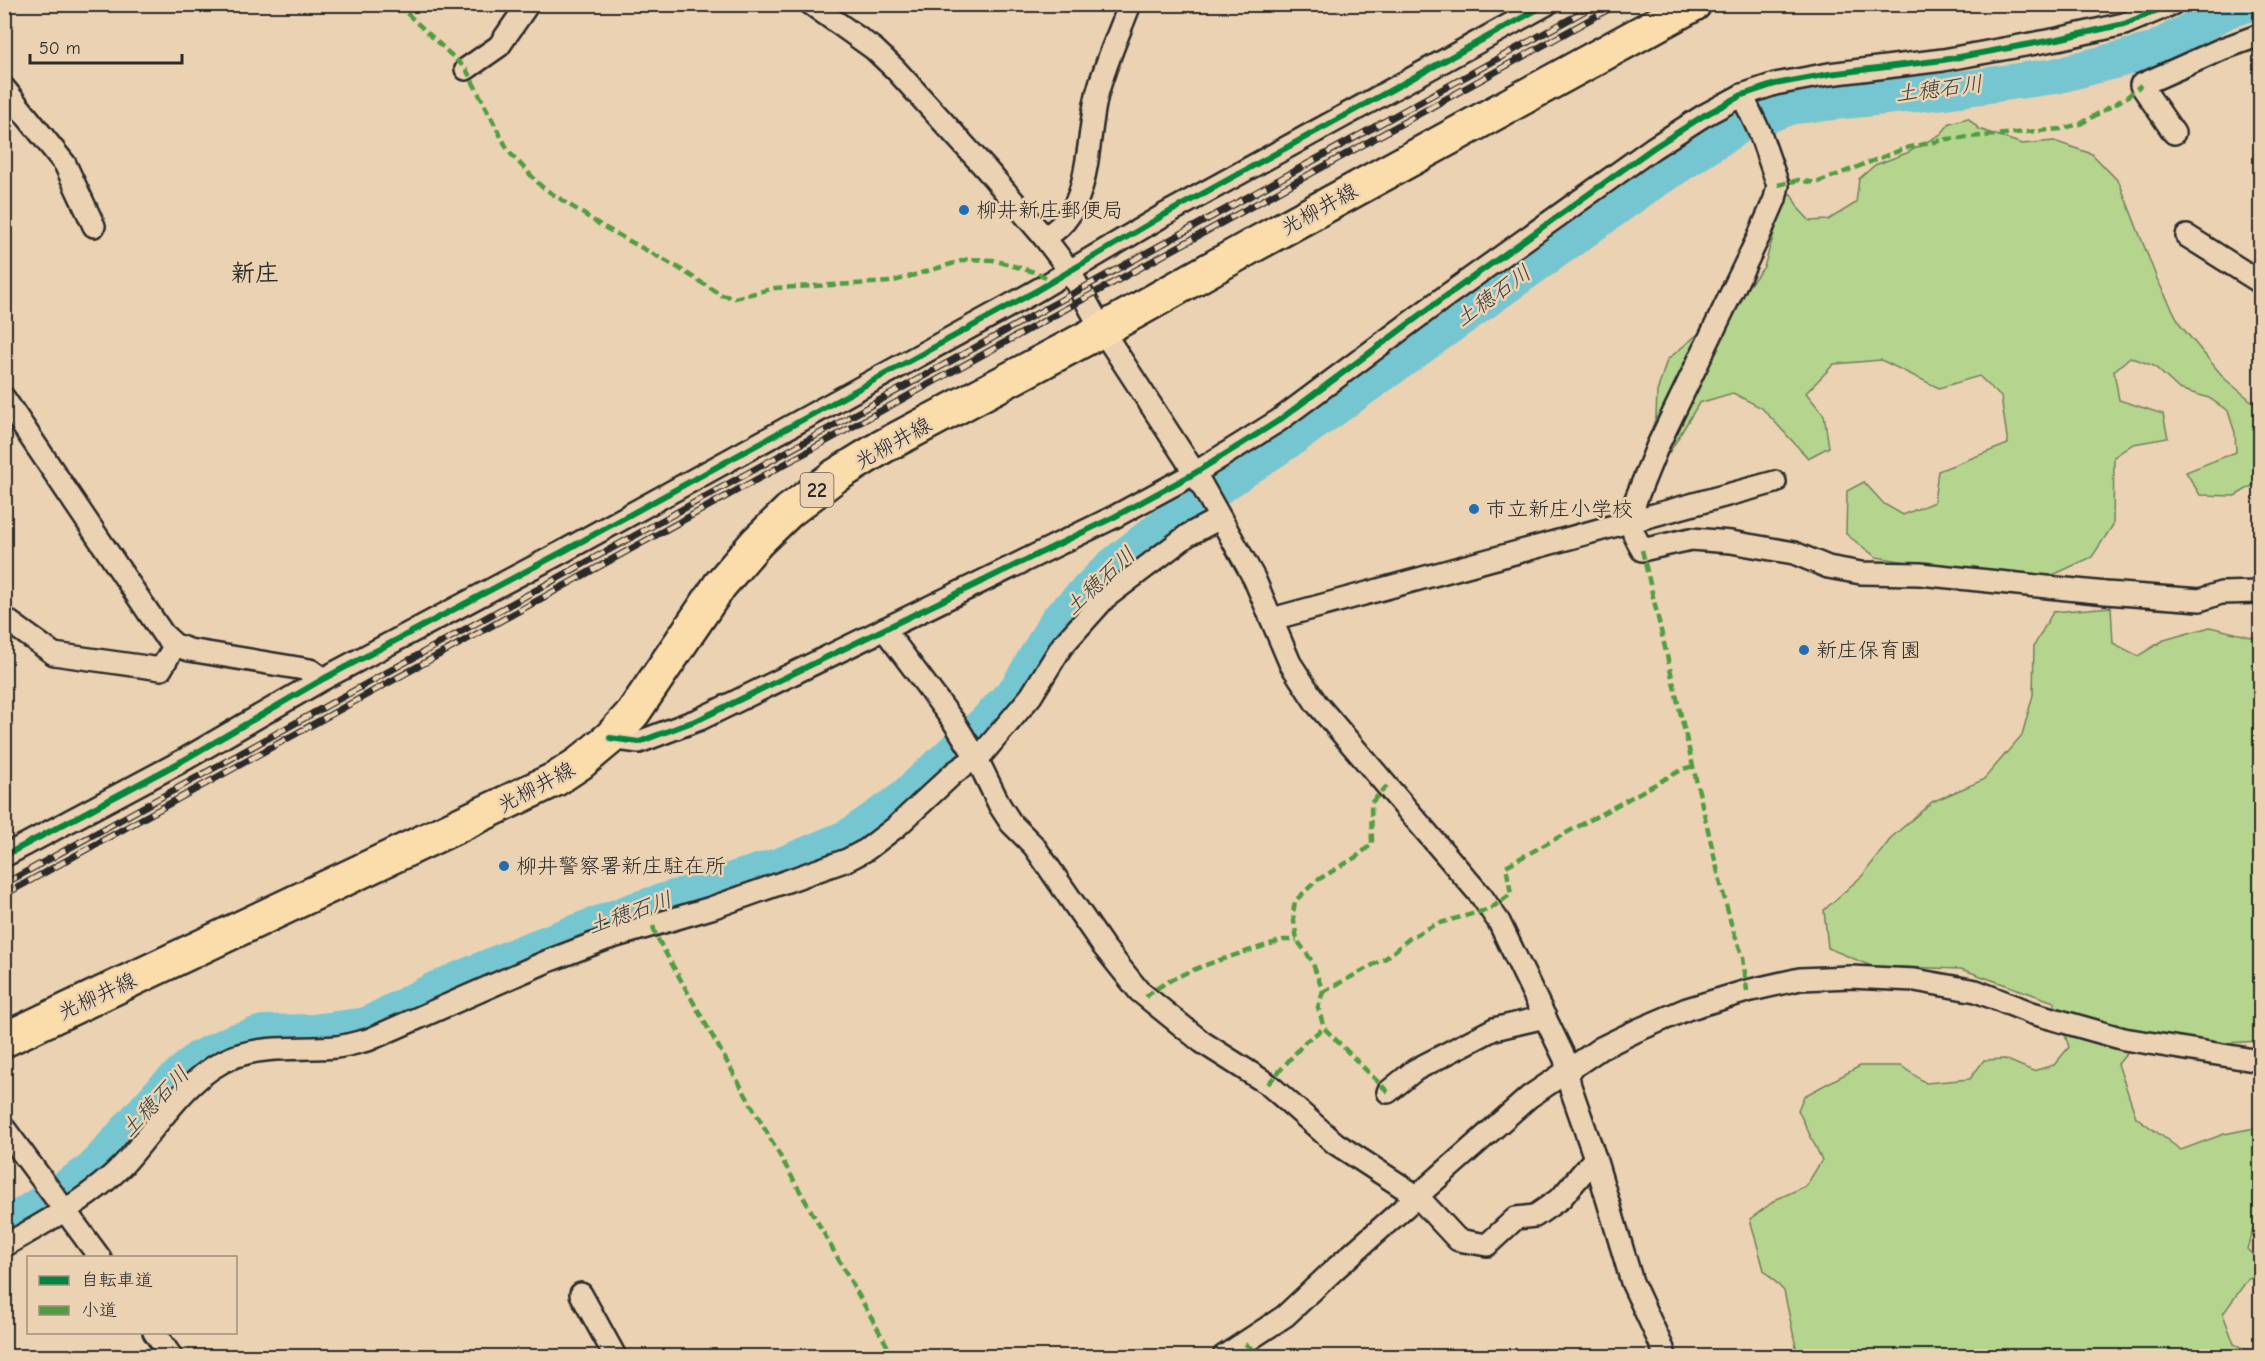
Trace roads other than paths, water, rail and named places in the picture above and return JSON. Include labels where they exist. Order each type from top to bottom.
[{"type":"main road","name":"光柳井線","points":[[4,1040],[556,779],[610,738],[633,713],[720,585],[757,542],[789,511],[835,476],[882,447],[1102,330],[1694,4]]},
{"type":"street","points":[[466,69],[499,46],[528,4]]},
{"type":"street","points":[[811,4],[874,49],[895,69],[986,169],[1069,270],[1102,330],[1196,476],[1254,578],[1290,663],[1316,703],[1482,897],[1499,922],[1565,1059],[1570,1086],[1595,1158],[1632,1282],[1665,1356]]},
{"type":"street","points":[[1044,237],[1054,232],[1071,215],[1083,182],[1098,92],[1130,4]]},
{"type":"street","points":[[4,856],[182,761],[323,680],[564,551],[1036,291],[1164,215],[1547,4]]},
{"type":"street","points":[[610,738],[639,742],[700,719],[1196,476],[1278,421],[1442,299],[1653,148],[1703,116],[1742,95],[1775,84],[1828,74],[1943,60],[2058,39],[2124,24],[2172,4]]},
{"type":"street","points":[[2174,133],[2141,86],[2222,49],[2260,35]]},
{"type":"street","points":[[4,88],[65,164],[94,226]]},
{"type":"street","points":[[1742,95],[1760,133],[1778,185],[1775,198],[1658,446],[1636,499],[1630,521],[1642,550],[1691,538],[1731,542],[1794,553],[1828,567],[1861,573],[1920,574],[2200,600],[2221,593],[2260,592]]},
{"type":"street","points":[[2187,236],[2260,282]]},
{"type":"street","points":[[4,398],[147,612],[163,634],[175,645],[189,650],[310,670],[323,680]]},
{"type":"street","points":[[1272,619],[1774,482]]},
{"type":"street","points":[[4,1246],[64,1208],[81,1200],[121,1167],[192,1085],[210,1068],[235,1056],[264,1049],[337,1047],[368,1040],[548,961],[606,939],[711,908],[847,860],[866,850],[896,827],[955,772],[975,756],[983,753],[1031,696],[1062,646],[1105,598],[1216,512]]},
{"type":"street","points":[[4,618],[54,654],[161,669],[175,645]]},
{"type":"street","points":[[884,628],[954,722],[1011,823],[1034,846],[1103,946],[1139,991],[1202,1042],[1268,1083],[1335,1143],[1418,1197],[1458,1240],[1487,1245],[1516,1218],[1535,1216],[1561,1198],[1595,1158]]},
{"type":"street","points":[[1224,1356],[1285,1316],[1529,1097],[1601,1048],[1638,1030],[1687,1009],[1747,991],[1800,979],[1850,977],[1915,980],[1976,991],[2032,1013],[2124,1039],[2260,1061]]},
{"type":"street","points":[[1388,1092],[1414,1070],[1494,1029],[1545,1017]]},
{"type":"street","points":[[4,1128],[99,1256]]},
{"type":"street","points":[[581,1294],[615,1356]]},
{"type":"street","points":[[155,1334],[171,1356]]},
{"type":"waterway","name":"土穂石川","points":[[4,1228],[92,1170],[162,1091],[198,1059],[233,1042],[263,1033],[312,1032],[367,1025],[436,989],[526,951],[632,911],[781,865],[848,837],[899,802],[983,725],[1018,688],[1057,621],[1111,567],[1181,512],[1301,432],[1642,189],[1742,124],[1793,106],[1945,91],[2055,76],[2152,51],[2228,10],[2248,4]]},
{"type":"railway","points":[[4,884],[1597,4]]},
{"type":"railway","points":[[4,895],[1618,4]]},
{"type":"place","name":"柳井新庄郵便局","points":[[964,210]]},
{"type":"place","name":"市立新庄小学校","points":[[1474,509]]},
{"type":"place","name":"新庄保育園","points":[[1804,650]]},
{"type":"place","name":"柳井警察署新庄駐在所","points":[[504,866]]},
{"type":"district","name":"新庄","points":[[255,273]]}]
